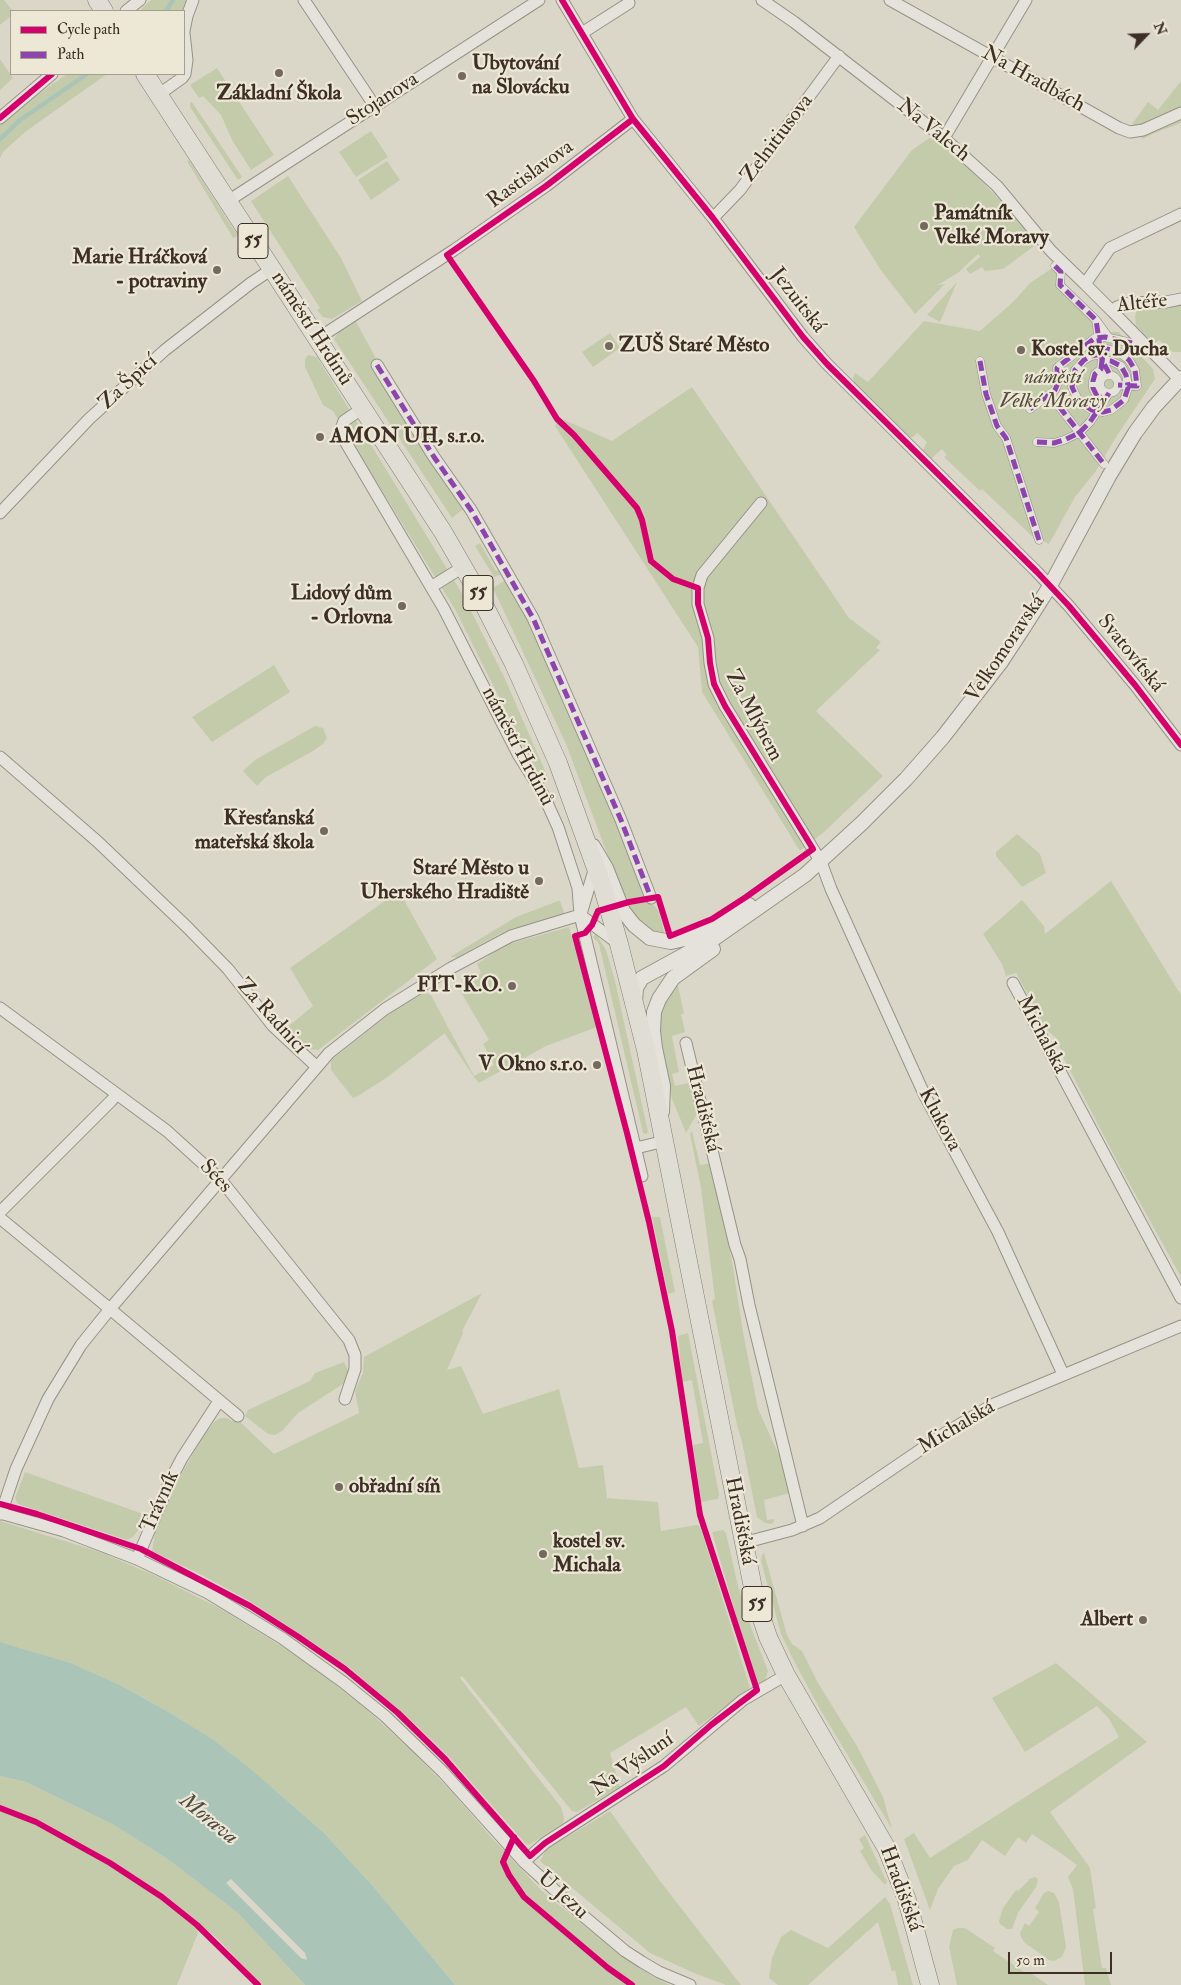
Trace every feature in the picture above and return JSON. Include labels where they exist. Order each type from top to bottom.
[{"type":"main road","name":"náměstí Hrdinů","points":[[145,75],[421,498],[463,567],[514,664],[558,762],[591,852],[620,944],[635,1008]]},
{"type":"main road","name":"Hradišťská","points":[[635,1008],[665,1141],[755,1598],[762,1620],[786,1675],[887,1850],[907,1900],[930,1985]]},
{"type":"street","points":[[127,10],[140,0]]},
{"type":"street","points":[[185,27],[193,0]]},
{"type":"street","points":[[304,0],[374,105]]},
{"type":"street","name":"Stojanova","points":[[228,201],[539,0]]},
{"type":"street","name":"Jezuitská","points":[[562,0],[633,119],[713,218],[803,337],[827,364],[1050,586]]},
{"type":"street","name":"Na Valech","points":[[762,0],[839,56],[944,138],[997,186],[1050,251],[1085,284]]},
{"type":"street","name":"Na Hradbách","points":[[890,0],[1119,128],[1130,132],[1143,130],[1181,113]]},
{"type":"street","points":[[944,138],[1026,0]]},
{"type":"street","points":[[582,33],[629,3]]},
{"type":"street","points":[[185,41],[187,60],[185,74]]},
{"type":"street","name":"Zelnitiusova","points":[[713,218],[747,181],[839,56]]},
{"type":"street","points":[[0,118],[51,75]]},
{"type":"street","points":[[158,95],[184,75]]},
{"type":"street","name":"Rastislavova","points":[[318,339],[454,250],[546,186],[633,119]]},
{"type":"street","name":"Altéře","points":[[1181,214],[1110,248],[1085,284],[1112,311],[1129,303],[1166,302],[1181,299]]},
{"type":"street","points":[[1055,266],[1061,272],[1060,285],[1096,320],[1106,331],[1109,338]]},
{"type":"street","name":"Za Špicí","points":[[0,513],[89,420],[165,350],[251,283],[272,269]]},
{"type":"street","points":[[1112,311],[1180,379]]},
{"type":"street","points":[[1037,442],[1054,443],[1079,433],[1090,422],[1095,411],[1101,383],[1101,358],[1096,320]]},
{"type":"street","points":[[1030,409],[1056,390],[1058,383],[1057,368],[1099,337],[1132,343]]},
{"type":"street","points":[[1097,396],[1092,384],[1101,358],[1117,350],[1129,360],[1137,378],[1137,386],[1118,385]]},
{"type":"street","points":[[1091,356],[1111,361],[1120,366],[1126,375],[1128,385],[1126,397],[1118,406],[1107,411],[1095,411],[1079,402],[1073,392],[1072,381],[1075,370],[1081,362],[1091,356]]},
{"type":"street","points":[[1095,411],[1109,393],[1116,390],[1118,385],[1117,379],[1110,375],[1101,358]]},
{"type":"street","points":[[980,361],[986,394],[997,426],[1006,438],[1039,540]]},
{"type":"street","points":[[377,365],[434,456],[471,510],[533,618],[621,820],[651,898]]},
{"type":"street","points":[[1101,383],[1110,375]]},
{"type":"street","name":"Velkomoravská","points":[[635,1008],[634,995],[642,978],[698,948],[789,888],[820,862],[906,779],[943,737],[1001,662],[1050,586],[1127,446],[1154,407],[1180,379]]},
{"type":"street","points":[[1101,383],[1109,393]]},
{"type":"street","points":[[1050,395],[1104,464]]},
{"type":"street","name":"náměstí Hrdinů","points":[[363,408],[344,421],[341,429],[342,436],[444,609],[518,754],[552,811],[574,871],[578,888],[580,915]]},
{"type":"street","name":"Za Mlýnem","points":[[761,503],[702,575],[698,588],[698,604],[708,638],[711,676],[717,692],[820,862]]},
{"type":"street","points":[[431,587],[463,567]]},
{"type":"street","name":"Svatovítská","points":[[1050,586],[1088,628],[1181,745]]},
{"type":"street","name":"Za Radnicí","points":[[0,757],[98,842],[187,927],[228,969],[273,1026],[317,1068],[329,1053],[385,1009],[451,968],[510,936],[580,915]]},
{"type":"street","points":[[591,852],[585,905],[580,915],[642,1176]]},
{"type":"street","points":[[591,852],[597,859],[630,968],[636,972],[653,971]]},
{"type":"street","name":"Velkomoravská","points":[[591,852],[602,860],[620,905],[634,925],[650,938],[671,942],[685,939],[709,928],[764,896],[789,888]]},
{"type":"street","name":"Klukova","points":[[820,862],[925,1096],[998,1232],[1063,1374]]},
{"type":"street","name":"Velkomoravská","points":[[660,1120],[663,1106],[663,1086],[655,1048],[652,1021],[659,999],[678,973],[743,929],[754,912]]},
{"type":"street","points":[[580,915],[620,944]]},
{"type":"street","name":"Michalská","points":[[1013,982],[1181,1298]]},
{"type":"street","name":"Sées","points":[[0,1008],[177,1139],[221,1180],[349,1340],[355,1355],[355,1369],[345,1399]]},
{"type":"street","name":"Hradišťská","points":[[686,1043],[740,1259],[749,1305],[802,1526]]},
{"type":"street","name":"Trávník","points":[[219,1402],[174,1472],[137,1559],[64,1531],[0,1513],[16,1469],[48,1399],[81,1345],[317,1068]]},
{"type":"street","points":[[0,1212],[117,1094]]},
{"type":"street","name":"Hradišťská","points":[[636,1148],[665,1141]]},
{"type":"street","points":[[0,1218],[238,1416]]},
{"type":"street","name":"Michalská","points":[[743,1543],[756,1541],[802,1526],[827,1514],[967,1419],[994,1404],[1181,1326]]},
{"type":"street","name":"U Jezu","points":[[137,1559],[208,1593],[253,1619],[343,1682],[417,1746],[524,1862],[552,1889],[625,1951],[658,1972],[690,1985]]},
{"type":"street","name":"Na Výsluní","points":[[524,1862],[545,1843],[664,1766],[743,1700],[786,1675]]},
{"type":"green space","points":[[0,0],[4,0],[12,10],[10,10],[10,17],[0,25]]},
{"type":"green space","points":[[151,0],[186,0],[182,10],[141,9]]},
{"type":"green space","points":[[0,59],[13,78],[0,90]]},
{"type":"green space","points":[[217,68],[274,155],[251,170],[232,140],[221,115],[203,96],[199,98],[190,85]]},
{"type":"green space","points":[[66,75],[106,75],[25,132],[3,152],[0,158],[0,124]]},
{"type":"green space","points":[[1181,81],[1181,123],[1143,139],[1132,124],[1148,102],[1158,110]]},
{"type":"green space","points":[[192,102],[242,177],[238,180],[190,107]]},
{"type":"green space","points":[[371,131],[388,157],[356,177],[339,152]]},
{"type":"green space","points":[[931,137],[973,172],[1015,216],[1037,244],[1003,269],[985,271],[982,267],[970,274],[966,269],[980,257],[978,254],[959,272],[938,285],[945,284],[915,314],[880,269],[854,227],[912,150]]},
{"type":"green space","points":[[189,160],[238,236],[233,238],[187,161]]},
{"type":"green space","points":[[387,161],[400,180],[371,200],[358,180]]},
{"type":"green space","points":[[288,176],[341,258],[362,301],[332,319],[323,317],[317,310],[320,308],[251,201]]},
{"type":"green space","name":"náměstí Velké Moravy","points":[[1054,267],[1059,272],[1059,286],[1105,332],[1119,332],[1153,369],[1155,379],[1116,437],[1096,471],[1075,497],[1049,544],[1032,536],[983,490],[981,489],[980,491],[944,457],[947,455],[942,449],[931,459],[923,450],[927,442],[917,433],[913,437],[909,437],[854,383],[853,377],[855,373],[868,382],[924,321],[980,331],[1014,301],[1030,283]]},
{"type":"green space","points":[[956,283],[940,322],[927,315]]},
{"type":"green space","points":[[1181,304],[1181,352],[1173,352],[1159,340],[1154,344],[1136,326],[1136,312],[1141,307]]},
{"type":"green space","points":[[355,320],[377,360],[370,364],[465,508],[452,518],[334,339],[339,331]]},
{"type":"green space","points":[[610,333],[620,348],[593,367],[582,352]]},
{"type":"green space","points":[[308,355],[317,357],[463,595],[505,679],[549,780],[542,783],[456,611],[333,411],[323,405],[305,367],[305,359]]},
{"type":"green space","points":[[692,387],[849,618],[881,642],[876,648],[880,650],[816,711],[883,776],[824,832],[800,851],[702,692],[698,647],[555,426],[560,418],[612,441]]},
{"type":"green space","points":[[480,543],[496,571],[501,568],[502,574],[494,577],[475,546]]},
{"type":"green space","points":[[507,579],[529,620],[617,817],[645,893],[659,912],[665,936],[650,933],[632,916],[623,896],[566,744],[493,588]]},
{"type":"green space","points":[[274,665],[290,692],[212,742],[192,717]]},
{"type":"green space","points":[[315,726],[323,728],[327,738],[323,744],[266,777],[257,786],[243,771],[255,760]]},
{"type":"green space","points":[[1017,834],[1040,854],[1046,873],[1022,887],[996,856],[996,852]]},
{"type":"green space","points":[[1111,881],[1181,995],[1181,1277],[1117,1161],[1062,1055],[1058,1040],[1046,1029],[1016,973],[1006,976],[1002,964],[983,934],[1022,900],[1044,926],[1045,934]]},
{"type":"green space","points":[[399,891],[437,959],[318,1050],[302,1048],[284,1030],[313,1006],[290,968]]},
{"type":"green space","points":[[560,901],[565,915],[505,931],[457,957],[450,957],[516,917]]},
{"type":"green space","points":[[569,927],[597,1027],[546,1046],[479,1083],[474,1077],[445,1033],[386,1078],[353,1098],[331,1070],[331,1061],[335,1057],[398,1007],[424,992],[431,995],[474,1076],[494,1065],[483,1044],[489,1040],[458,987],[481,973],[477,964],[505,945]]},
{"type":"green space","points":[[596,934],[606,950],[615,981],[648,1132],[646,1134],[643,1133],[599,944],[593,937]]},
{"type":"green space","points":[[676,986],[678,986],[684,1014],[681,1014],[685,1032],[672,1036],[679,1072],[672,1074],[675,1086],[689,1083],[691,1085],[698,1112],[686,1133],[672,1099],[659,1027],[664,1003]]},
{"type":"green space","points":[[692,1131],[700,1165],[711,1163],[732,1261],[758,1409],[784,1466],[790,1493],[764,1500],[767,1520],[774,1519],[774,1522],[771,1524],[765,1523],[757,1517],[712,1301],[715,1299],[701,1188],[690,1134]]},
{"type":"green space","points":[[652,1217],[660,1217],[675,1292],[668,1294]]},
{"type":"green space","points":[[482,1293],[462,1331],[463,1333],[447,1370],[461,1366],[483,1414],[559,1389],[579,1468],[603,1465],[607,1498],[658,1502],[661,1531],[696,1525],[700,1526],[750,1688],[699,1726],[686,1707],[610,1753],[620,1787],[577,1812],[572,1811],[462,1676],[460,1678],[561,1807],[564,1818],[563,1823],[529,1845],[526,1844],[450,1758],[417,1726],[351,1669],[246,1599],[152,1551],[155,1532],[173,1488],[204,1435],[215,1421],[227,1418],[232,1421],[236,1418],[274,1454],[359,1413],[355,1391],[363,1373],[364,1357]]},
{"type":"green space","points":[[688,1333],[719,1494],[718,1499],[701,1502],[693,1445],[703,1443],[692,1380],[682,1382],[678,1336]]},
{"type":"green space","points":[[344,1362],[349,1372],[346,1382],[298,1413],[282,1431],[275,1435],[268,1434],[245,1416],[248,1410],[310,1381],[315,1373]]},
{"type":"green space","points":[[25,1472],[143,1514],[138,1530],[133,1537],[127,1540],[18,1504],[15,1498]]},
{"type":"green space","points":[[0,1521],[100,1552],[156,1576],[221,1609],[283,1647],[322,1674],[366,1709],[412,1751],[542,1891],[614,1950],[652,1976],[670,1985],[455,1985],[372,1885],[324,1833],[251,1769],[211,1738],[120,1685],[71,1663],[0,1642]]},
{"type":"green space","points":[[723,1530],[726,1533],[738,1586],[752,1630],[768,1671],[765,1680],[756,1685],[712,1532]]},
{"type":"green space","points":[[764,1553],[787,1635],[792,1644],[802,1651],[818,1683],[857,1746],[883,1797],[892,1829],[820,1709],[781,1634],[761,1561]]},
{"type":"green space","points":[[1056,1663],[1147,1742],[1050,1812],[1090,1868],[1096,1908],[1093,1909],[1102,1968],[1106,1968],[1111,1985],[1085,1985],[1073,1889],[1068,1877],[1077,1865],[1062,1854],[1032,1834],[1026,1843],[1018,1837],[1005,1856],[982,1840],[968,1860],[954,1866],[938,1889],[930,1910],[904,1839],[914,1833],[930,1858],[1119,1737],[1109,1719],[1097,1706],[1025,1752],[992,1698]]},
{"type":"green space","points":[[0,1776],[26,1782],[114,1825],[169,1860],[238,1913],[305,1985],[261,1985],[218,1939],[167,1897],[134,1875],[131,1877],[162,1897],[197,1925],[198,1933],[177,1985],[0,1985]]},
{"type":"green space","points":[[610,1811],[660,1881],[741,1985],[726,1985],[650,1953],[540,1861],[546,1850]]},
{"type":"green space","points":[[865,1835],[887,1882],[885,1885],[872,1871],[860,1851],[864,1848],[859,1839]]},
{"type":"green space","points":[[1036,1877],[1038,1880],[1036,1887],[1018,1913],[1012,1929],[1007,1929],[999,1921],[1003,1908],[1016,1890],[1018,1891],[1028,1879]]},
{"type":"green space","points":[[1048,1891],[1054,1893],[1059,1902],[1066,1947],[1062,1957],[1054,1961],[1049,1960],[1025,1943],[1020,1933],[1025,1923],[1029,1926],[1039,1912],[1035,1908],[1044,1893]]},
{"type":"green space","points":[[885,1897],[890,1904],[913,1985],[898,1985],[895,1970],[892,1972],[878,1922],[808,1985],[778,1985],[769,1978],[772,1958],[781,1937],[791,1930],[828,1948]]},
{"type":"green space","points":[[965,1928],[995,1948],[993,1951],[1027,1974],[1029,1972],[1048,1985],[957,1985],[949,1947],[953,1930]]},
{"type":"water","name":"Morava","points":[[0,1642],[71,1663],[120,1685],[211,1738],[251,1769],[324,1833],[372,1885],[455,1985],[305,1985],[238,1913],[169,1860],[114,1825],[26,1782],[0,1776]]},
{"type":"pier","points":[[231,1879],[305,1953],[307,1960],[301,1958],[226,1883]]},
{"type":"waterway","points":[[167,10],[173,0]]},
{"type":"waterway","points":[[0,139],[20,120],[86,75]]},
{"type":"marked path","points":[[1055,266],[1061,272],[1060,285],[1096,320],[1102,360],[1111,361],[1121,366],[1126,375],[1128,385]]},
{"type":"marked path","points":[[1030,409],[1055,390],[1058,383],[1057,368],[1095,338],[1105,337],[1132,343]]},
{"type":"marked path","points":[[1100,347],[1119,352],[1129,360],[1135,370],[1137,386],[1118,385]]},
{"type":"marked path","points":[[1101,354],[1084,360],[1075,370],[1072,387],[1079,402],[1092,410],[1103,412],[1111,410],[1124,400],[1129,385]]},
{"type":"marked path","points":[[1097,396],[1093,388],[1093,381],[1095,374],[1101,369],[1102,360],[1110,375]]},
{"type":"marked path","points":[[980,361],[986,394],[997,426],[1006,438],[1039,540]]},
{"type":"marked path","points":[[377,365],[434,457],[471,510],[533,618],[621,820],[651,898]]},
{"type":"marked path","points":[[1037,442],[1054,443],[1079,433],[1090,422],[1109,393]]},
{"type":"marked path","points":[[1050,395],[1104,464]]},
{"type":"cycle path","points":[[562,0],[633,119],[713,218],[803,337],[827,364],[1069,606],[1135,685],[1181,745]]},
{"type":"cycle path","points":[[0,118],[51,75]]},
{"type":"cycle path","points":[[0,1504],[37,1514],[141,1549],[250,1606],[297,1636],[345,1669],[398,1713],[445,1759],[530,1856],[545,1843],[664,1766],[711,1725],[757,1690],[700,1515],[672,1331],[649,1222],[575,936],[585,933],[592,925],[598,911],[629,902],[658,897],[670,936],[712,919],[813,849],[725,706],[714,684],[708,638],[698,604],[698,588],[673,579],[651,561],[642,520],[637,508],[574,435],[557,419],[534,381],[447,255],[546,186],[633,119]]},
{"type":"cycle path","points":[[0,1808],[36,1822],[110,1863],[162,1897],[197,1925],[258,1985]]},
{"type":"cycle path","points":[[514,1837],[503,1862],[509,1875],[524,1897],[608,1968],[632,1985]]},
{"type":"place","name":"Základní Škola","points":[[279,73]]},
{"type":"place","name":"Ubytování na Slovácku","points":[[462,76]]},
{"type":"place","name":"Památník Velké Moravy","points":[[924,226]]},
{"type":"place","name":"Marie Hráčková - potraviny","points":[[217,270]]},
{"type":"place","name":"ZUŠ Staré Město","points":[[609,346]]},
{"type":"place","name":"Kostel sv. Ducha","points":[[1021,350]]},
{"type":"place","name":"AMON UH, s.r.o.","points":[[320,437]]},
{"type":"place","name":"Lidový dům - Orlovna","points":[[402,606]]},
{"type":"place","name":"Křesťanská mateřská škola","points":[[324,831]]},
{"type":"place","name":"Staré Město u Uherského Hradiště","points":[[539,881]]},
{"type":"place","name":"FIT-K.O.","points":[[512,986]]},
{"type":"place","name":"V Okno s.r.o.","points":[[597,1065]]},
{"type":"place","name":"obřadní síň","points":[[339,1487]]},
{"type":"place","name":"kostel sv. Michala","points":[[543,1554]]},
{"type":"place","name":"Albert","points":[[1143,1620]]}]
